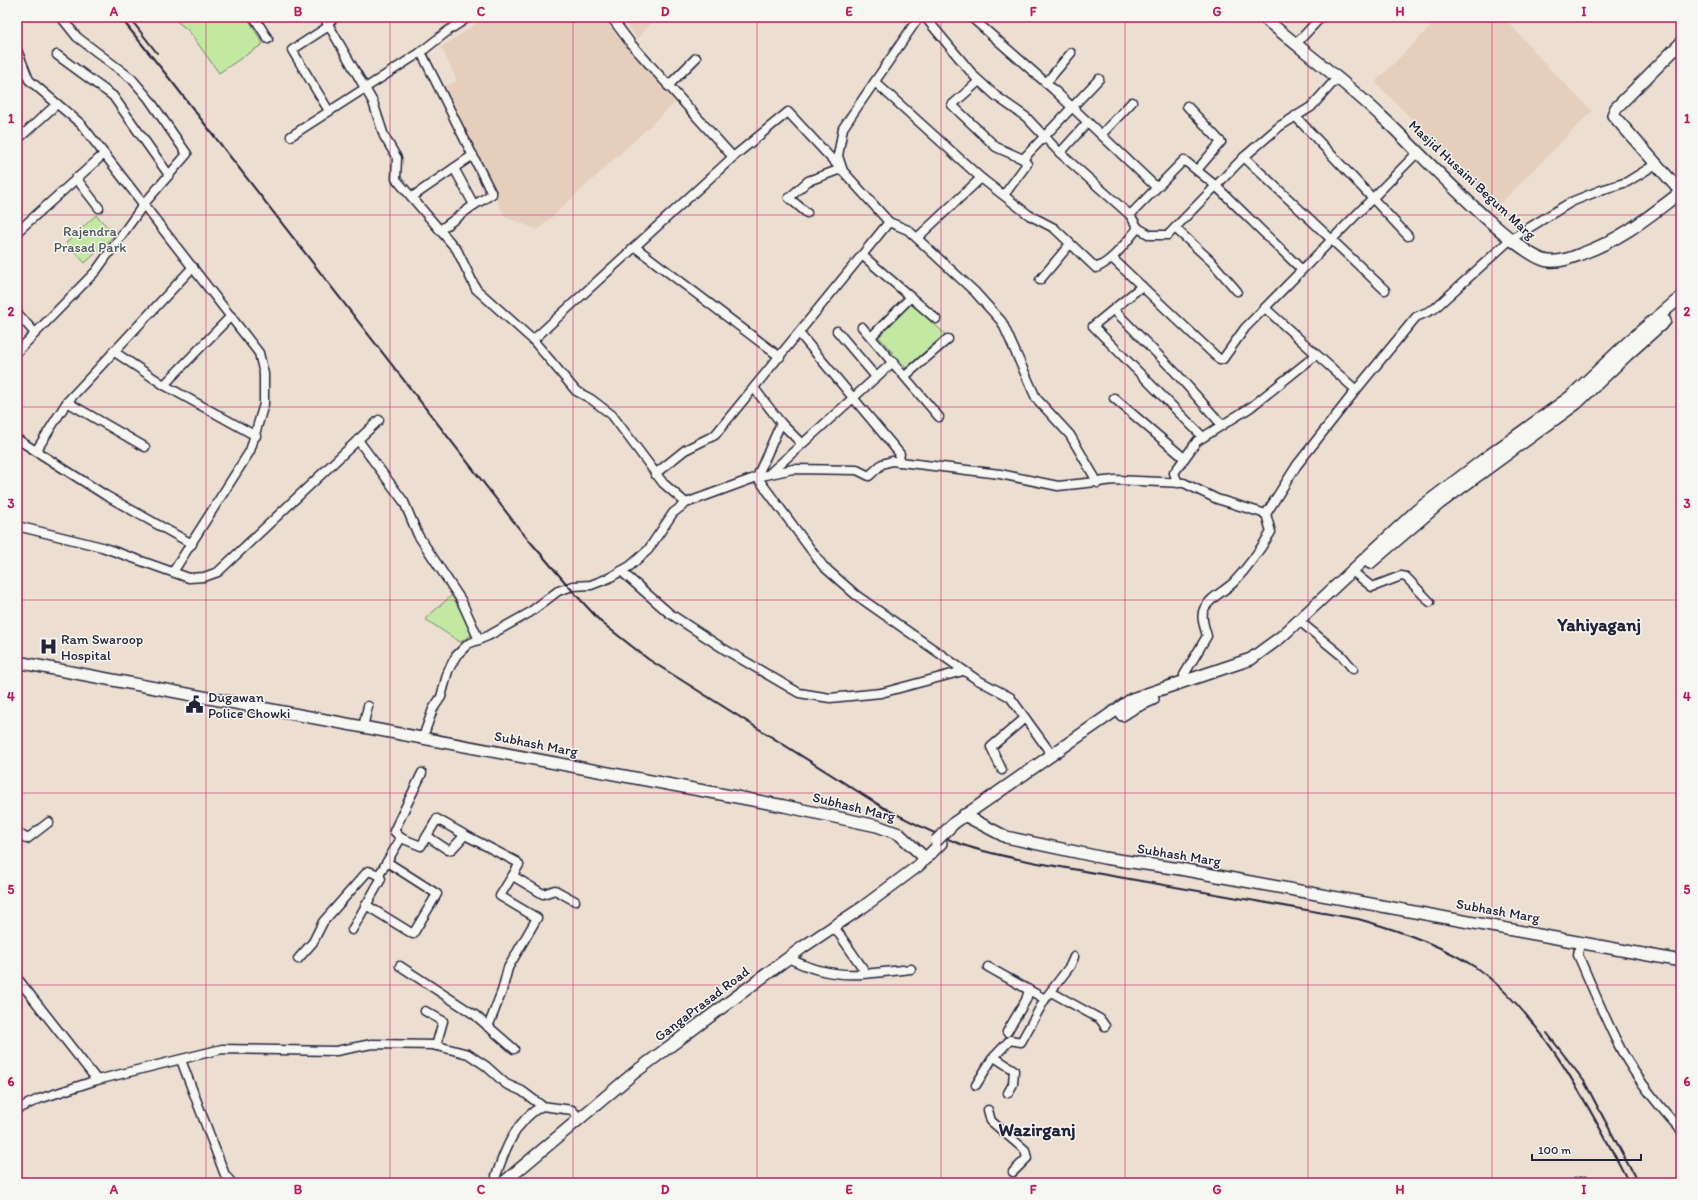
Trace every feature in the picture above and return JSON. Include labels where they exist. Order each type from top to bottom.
[{"type":"street","points":[[17,352],[96,271],[144,204],[187,154],[149,99],[132,79],[77,37],[61,17]]},
{"type":"street","points":[[254,17],[268,39]]},
{"type":"street","points":[[329,111],[292,50],[327,22],[336,17]]},
{"type":"street","points":[[291,136],[421,52],[449,30],[469,17]]},
{"type":"street","points":[[611,17],[632,45],[733,157]]},
{"type":"street","points":[[842,170],[838,156],[843,128],[918,17]]},
{"type":"street","points":[[925,17],[979,81],[996,96],[1026,117],[1060,153],[1130,215],[1138,228],[1150,235],[1168,235],[1244,156],[1295,116],[1311,107],[1337,78]]},
{"type":"street","points":[[970,17],[1046,83],[1156,187]]},
{"type":"street","name":"Masjid Husaini Begum Marg","points":[[1262,17],[1381,115],[1418,152],[1511,239],[1529,254],[1548,262],[1563,261],[1596,249],[1632,230],[1681,192]]},
{"type":"street","points":[[1296,44],[1321,17]]},
{"type":"street","points":[[327,22],[373,102],[384,136],[397,158],[396,179],[457,250],[476,289],[533,340],[576,391],[591,399],[612,415],[655,474],[686,503]]},
{"type":"street","points":[[1681,43],[1616,108],[1613,115],[1681,192]]},
{"type":"street","points":[[17,50],[29,80],[81,124],[260,353],[264,374],[264,404],[256,436],[250,451],[173,572]]},
{"type":"street","points":[[421,52],[492,194],[440,230]]},
{"type":"street","points":[[1046,83],[1071,53]]},
{"type":"street","points":[[57,55],[112,96],[169,175]]},
{"type":"street","points":[[668,86],[696,58]]},
{"type":"street","points":[[1023,159],[1099,79]]},
{"type":"street","points":[[979,81],[952,105],[996,147],[1023,159],[1027,164],[1004,195]]},
{"type":"street","points":[[875,82],[981,178],[1029,215],[1054,228],[1096,268],[1112,258],[1138,228]]},
{"type":"street","points":[[1101,135],[1132,102]]},
{"type":"street","points":[[17,140],[57,104]]},
{"type":"street","points":[[1187,106],[1221,142],[1197,170]]},
{"type":"street","points":[[533,340],[733,157],[788,112],[889,222],[908,230],[975,292],[1002,322],[1036,398],[1070,436],[1098,483]]},
{"type":"street","points":[[1295,116],[1408,236]]},
{"type":"street","points":[[1060,153],[1088,122]]},
{"type":"street","points":[[1112,258],[1220,360],[1245,328],[1418,152]]},
{"type":"street","points":[[17,232],[104,154]]},
{"type":"street","points":[[412,197],[473,155]]},
{"type":"street","points":[[1244,156],[1386,290]]},
{"type":"street","points":[[1130,215],[1183,160],[1216,186],[1302,270]]},
{"type":"street","points":[[1187,681],[1184,675],[1207,636],[1203,621],[1204,609],[1213,599],[1233,583],[1254,560],[1271,532],[1266,514],[1297,465],[1416,317],[1434,309],[1511,239],[1571,202],[1601,190],[1627,182],[1656,164]]},
{"type":"street","points":[[454,168],[474,206]]},
{"type":"street","points":[[807,213],[789,198],[808,181],[842,170]]},
{"type":"street","points":[[76,178],[99,208]]},
{"type":"street","points":[[917,238],[981,178]]},
{"type":"street","points":[[655,474],[685,450],[715,435],[889,222]]},
{"type":"street","points":[[1175,228],[1211,261],[1237,291]]},
{"type":"street","points":[[1040,280],[1070,244]]},
{"type":"street","points":[[634,247],[780,357]]},
{"type":"street","points":[[862,255],[936,319]]},
{"type":"street","points":[[36,451],[67,402],[193,266]]},
{"type":"street","points":[[1142,286],[1093,326],[1203,437]]},
{"type":"street","points":[[871,337],[910,297]]},
{"type":"street","points":[[924,857],[938,842],[967,817],[1132,699],[1251,659],[1281,637],[1416,511],[1486,457],[1570,397],[1627,344],[1681,297]]},
{"type":"street","points":[[967,817],[1133,708],[1183,687],[1252,666],[1274,652],[1357,575],[1440,503],[1577,403],[1628,353],[1681,307]]},
{"type":"street","points":[[1265,308],[1356,390]]},
{"type":"street","points":[[1114,310],[1176,372],[1222,425]]},
{"type":"street","points":[[17,313],[36,333]]},
{"type":"street","points":[[164,385],[231,316]]},
{"type":"street","points":[[862,327],[940,417]]},
{"type":"street","points":[[837,331],[876,377]]},
{"type":"street","points":[[799,332],[900,454],[898,462]]},
{"type":"street","points":[[904,376],[948,339]]},
{"type":"street","points":[[113,351],[164,385],[256,436]]},
{"type":"street","points":[[1178,483],[1174,473],[1197,441],[1251,407],[1316,355]]},
{"type":"street","points":[[769,474],[893,362]]},
{"type":"street","points":[[754,388],[781,423],[802,444]]},
{"type":"street","points":[[1114,398],[1184,458]]},
{"type":"street","points":[[67,402],[145,447]]},
{"type":"street","points":[[17,526],[102,547],[189,578],[204,577],[218,572],[379,420]]},
{"type":"street","points":[[757,477],[781,423]]},
{"type":"street","points":[[17,439],[106,495],[192,544]]},
{"type":"street","points":[[358,440],[404,502],[418,535],[461,600],[479,640]]},
{"type":"street","points":[[423,737],[433,709],[441,697],[448,671],[456,656],[468,644],[479,640],[529,613],[558,591],[573,586],[591,585],[630,566],[648,550],[673,513],[686,503],[757,477],[793,469],[857,470],[869,476],[882,464],[892,461],[1000,474],[1058,486],[1098,483],[1114,480],[1184,483],[1216,499],[1266,514]]},
{"type":"street","points":[[757,477],[823,566],[856,595],[964,670],[1010,697],[1052,755]]},
{"type":"street","points":[[620,571],[669,612],[724,649],[799,692],[830,698],[881,693],[964,670]]},
{"type":"street","points":[[1357,575],[1372,587],[1401,576],[1406,577],[1430,602]]},
{"type":"street","points":[[1303,624],[1342,656],[1353,669]]},
{"type":"street","name":"Subhash Marg","points":[[17,662],[423,737],[784,806],[877,826],[899,834],[924,857]]},
{"type":"street","points":[[363,727],[368,706]]},
{"type":"street","points":[[1002,770],[991,747],[1025,718]]},
{"type":"street","points":[[422,773],[394,831],[401,838],[421,846],[438,819],[465,836],[517,862],[518,865],[513,876],[500,896],[537,918],[508,968],[502,991],[488,1027]]},
{"type":"street","name":"Subhash Marg","points":[[967,817],[1006,837],[1104,858],[1180,869],[1681,961]]},
{"type":"street","points":[[17,832],[27,839],[48,822]]},
{"type":"street","points":[[427,836],[448,850],[452,849],[465,836]]},
{"type":"street","points":[[352,930],[381,879],[379,875],[401,838]]},
{"type":"street","name":"GangaPrasad Road","points":[[500,1179],[580,1119],[634,1073],[833,925],[840,924],[924,857]]},
{"type":"street","points":[[366,905],[413,934],[437,894],[387,862]]},
{"type":"street","points":[[298,959],[314,942],[323,922],[368,871],[379,875]]},
{"type":"street","points":[[513,876],[543,894],[555,890],[575,901]]},
{"type":"street","points":[[833,925],[866,973]]},
{"type":"street","points":[[1580,942],[1578,955],[1617,1041],[1637,1075],[1661,1108],[1681,1130]]},
{"type":"street","points":[[976,1085],[994,1057],[1010,1040],[1021,1042],[1045,999],[1070,966],[1074,956]]},
{"type":"street","points":[[788,958],[823,971],[866,973],[911,969]]},
{"type":"street","points":[[400,966],[475,1015],[514,1049]]},
{"type":"street","points":[[988,968],[1045,999]]},
{"type":"street","points":[[17,978],[97,1080]]},
{"type":"street","points":[[1007,1032],[1026,1000],[1029,990]]},
{"type":"street","points":[[1051,992],[1100,1020],[1105,1026]]},
{"type":"street","points":[[425,1011],[443,1020],[436,1046]]},
{"type":"street","points":[[17,1109],[39,1099],[97,1080],[222,1049],[336,1051],[372,1044],[436,1046],[468,1054],[486,1066],[506,1084],[522,1091],[542,1106],[572,1110],[580,1119]]},
{"type":"street","points":[[994,1057],[1014,1070],[1013,1084],[1008,1093]]},
{"type":"street","points":[[181,1060],[225,1175],[232,1183]]},
{"type":"street","points":[[500,1179],[508,1143],[522,1123],[534,1110],[542,1106]]},
{"type":"street","points":[[988,1110],[991,1122],[1025,1150],[1027,1158],[1013,1172]]},
{"type":"street","points":[[1576,1183],[1585,1181],[1585,1183]]},
{"type":"shaded area","points":[[487,17],[601,17],[676,102],[538,230],[505,217],[443,87],[457,81],[441,47]]},
{"type":"shaded area","points":[[620,17],[656,17],[638,39]]},
{"type":"shaded area","points":[[1440,17],[1504,17],[1551,70],[1592,111],[1498,206],[1375,82]]},
{"type":"green space","points":[[171,17],[247,17],[263,44],[219,73],[188,30]]},
{"type":"green space","name":"Rajendra Prasad Park","points":[[96,215],[115,235],[85,263],[66,243]]},
{"type":"green space","points":[[911,303],[945,334],[906,368],[878,336]]},
{"type":"green space","points":[[452,595],[473,634],[460,642],[425,619]]},
{"type":"railway","points":[[120,17],[521,531],[601,622],[648,659],[884,808],[963,845],[990,853],[1038,863],[1358,919],[1418,938],[1448,951],[1475,967],[1499,987],[1522,1010],[1543,1037],[1582,1096],[1629,1183]]},
{"type":"railway","points":[[129,17],[157,53]]},
{"type":"railway","points":[[1547,1033],[1584,1081],[1638,1183]]},
{"type":"place","name":"Ram Swaroop Hospital","points":[[48,647]]},
{"type":"place","name":"Dugawan Police Chowki","points":[[195,705]]},
{"type":"district","name":"Yahiyaganj","points":[[1599,625]]},
{"type":"district","name":"Wazirganj","points":[[1037,1130]]}]
